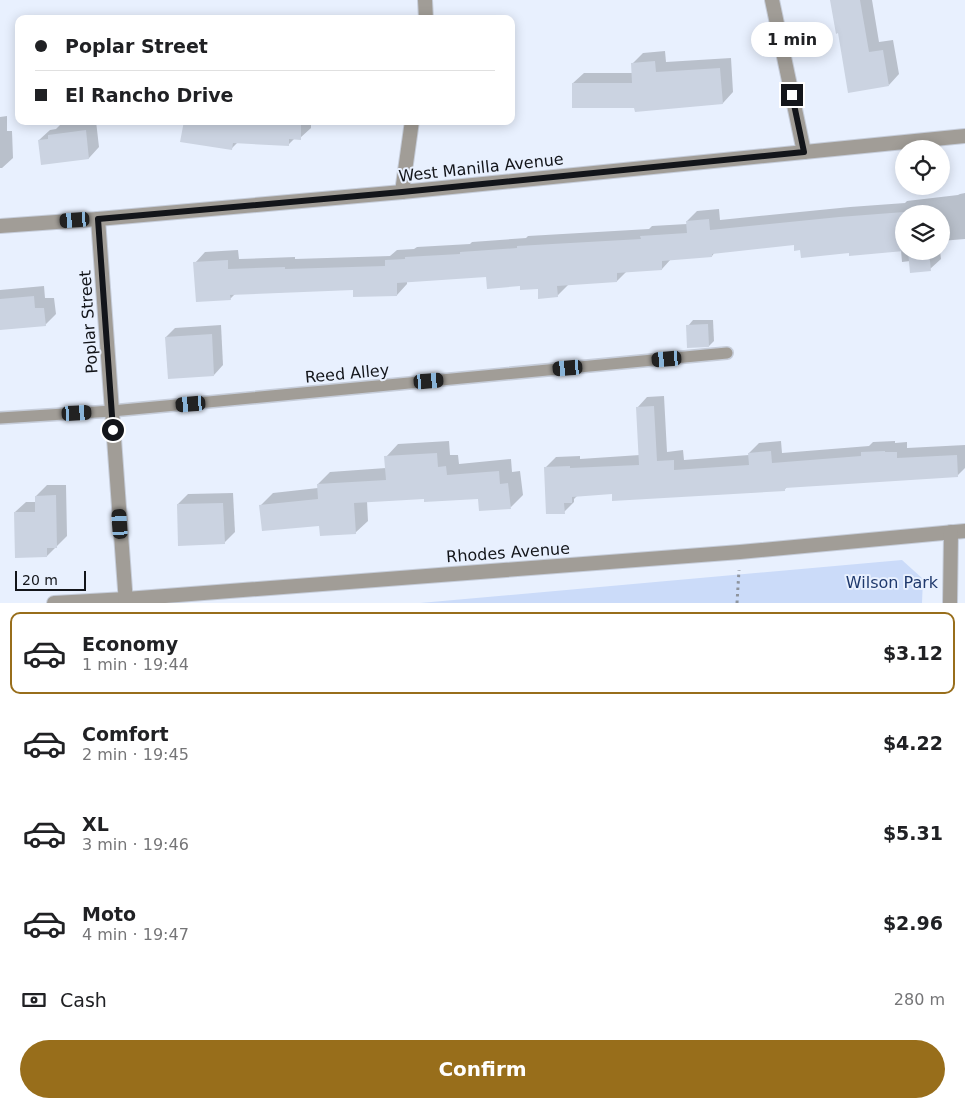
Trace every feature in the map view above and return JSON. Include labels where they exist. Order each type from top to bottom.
[{"type":"street","points":[[425,0],[426,15]]},
{"type":"street","points":[[772,0],[804,152]]},
{"type":"street","points":[[402,192],[411,125]]},
{"type":"street","name":"West Manilla Avenue","points":[[0,226],[402,192],[965,136]]},
{"type":"street","name":"Poplar Street","points":[[98,219],[126,601]]},
{"type":"street","points":[[950,603],[958,531]]},
{"type":"street","name":"Rhodes Avenue","points":[[54,603],[126,601],[740,552],[958,531]]},
{"type":"lane","name":"Reed Alley","points":[[0,418],[112,411],[727,353]]},
{"type":"path","points":[[737,603],[740,552]]},
{"type":"green space","name":"Wilson Park","points":[[902,560],[923,579],[922,603],[420,603]]},
{"type":"building","points":[[830,0],[860,0],[869,52],[883,50],[889,86],[848,93],[838,33],[836,34]]},
{"type":"building","points":[[655,61],[656,72],[720,68],[723,104],[635,112],[634,108],[572,108],[572,83],[632,83],[631,63]]},
{"type":"building","points":[[183,125],[301,125],[301,140],[289,139],[289,146],[233,143],[232,150],[180,142]]},
{"type":"building","points":[[86,130],[89,159],[41,165],[38,140],[48,139],[48,135]]},
{"type":"building","points":[[895,213],[895,252],[849,256],[849,253],[801,258],[800,250],[794,251],[794,245],[712,254],[712,257],[662,261],[662,270],[617,273],[617,282],[557,286],[558,297],[538,299],[538,289],[520,290],[520,286],[487,289],[486,277],[397,283],[397,296],[353,297],[353,290],[230,295],[231,300],[196,302],[193,262],[228,260],[228,269],[385,266],[385,260],[405,259],[405,257],[460,254],[460,252],[517,248],[517,246],[641,239],[640,236],[687,233],[686,221],[709,219],[710,230]]},
{"type":"building","points":[[909,260],[930,260],[931,271],[910,273]]},
{"type":"building","points":[[34,296],[35,308],[44,308],[46,326],[0,330],[0,299]]},
{"type":"building","points":[[708,324],[709,347],[687,348],[686,325]]},
{"type":"building","points":[[212,334],[214,376],[168,379],[165,337]]},
{"type":"building","points":[[654,406],[657,461],[674,460],[674,470],[749,465],[748,453],[771,451],[772,463],[861,456],[861,452],[885,451],[897,452],[897,458],[957,455],[958,477],[785,488],[785,491],[612,501],[612,494],[572,497],[572,503],[564,503],[565,514],[546,514],[544,467],[570,466],[570,468],[639,465],[636,407]]},
{"type":"building","points":[[437,453],[438,467],[446,466],[447,475],[499,471],[500,484],[508,483],[511,509],[479,511],[478,499],[424,502],[424,499],[354,503],[356,534],[320,536],[319,526],[262,531],[259,505],[318,499],[317,484],[386,480],[384,456]]},
{"type":"building","points":[[56,495],[57,548],[47,548],[47,557],[15,558],[14,512],[35,512],[35,496]]},
{"type":"building","points":[[223,503],[225,544],[178,546],[177,504]]},
{"type":"route","points":[[113,430],[98,219],[402,192],[804,152],[792,95]]}]
